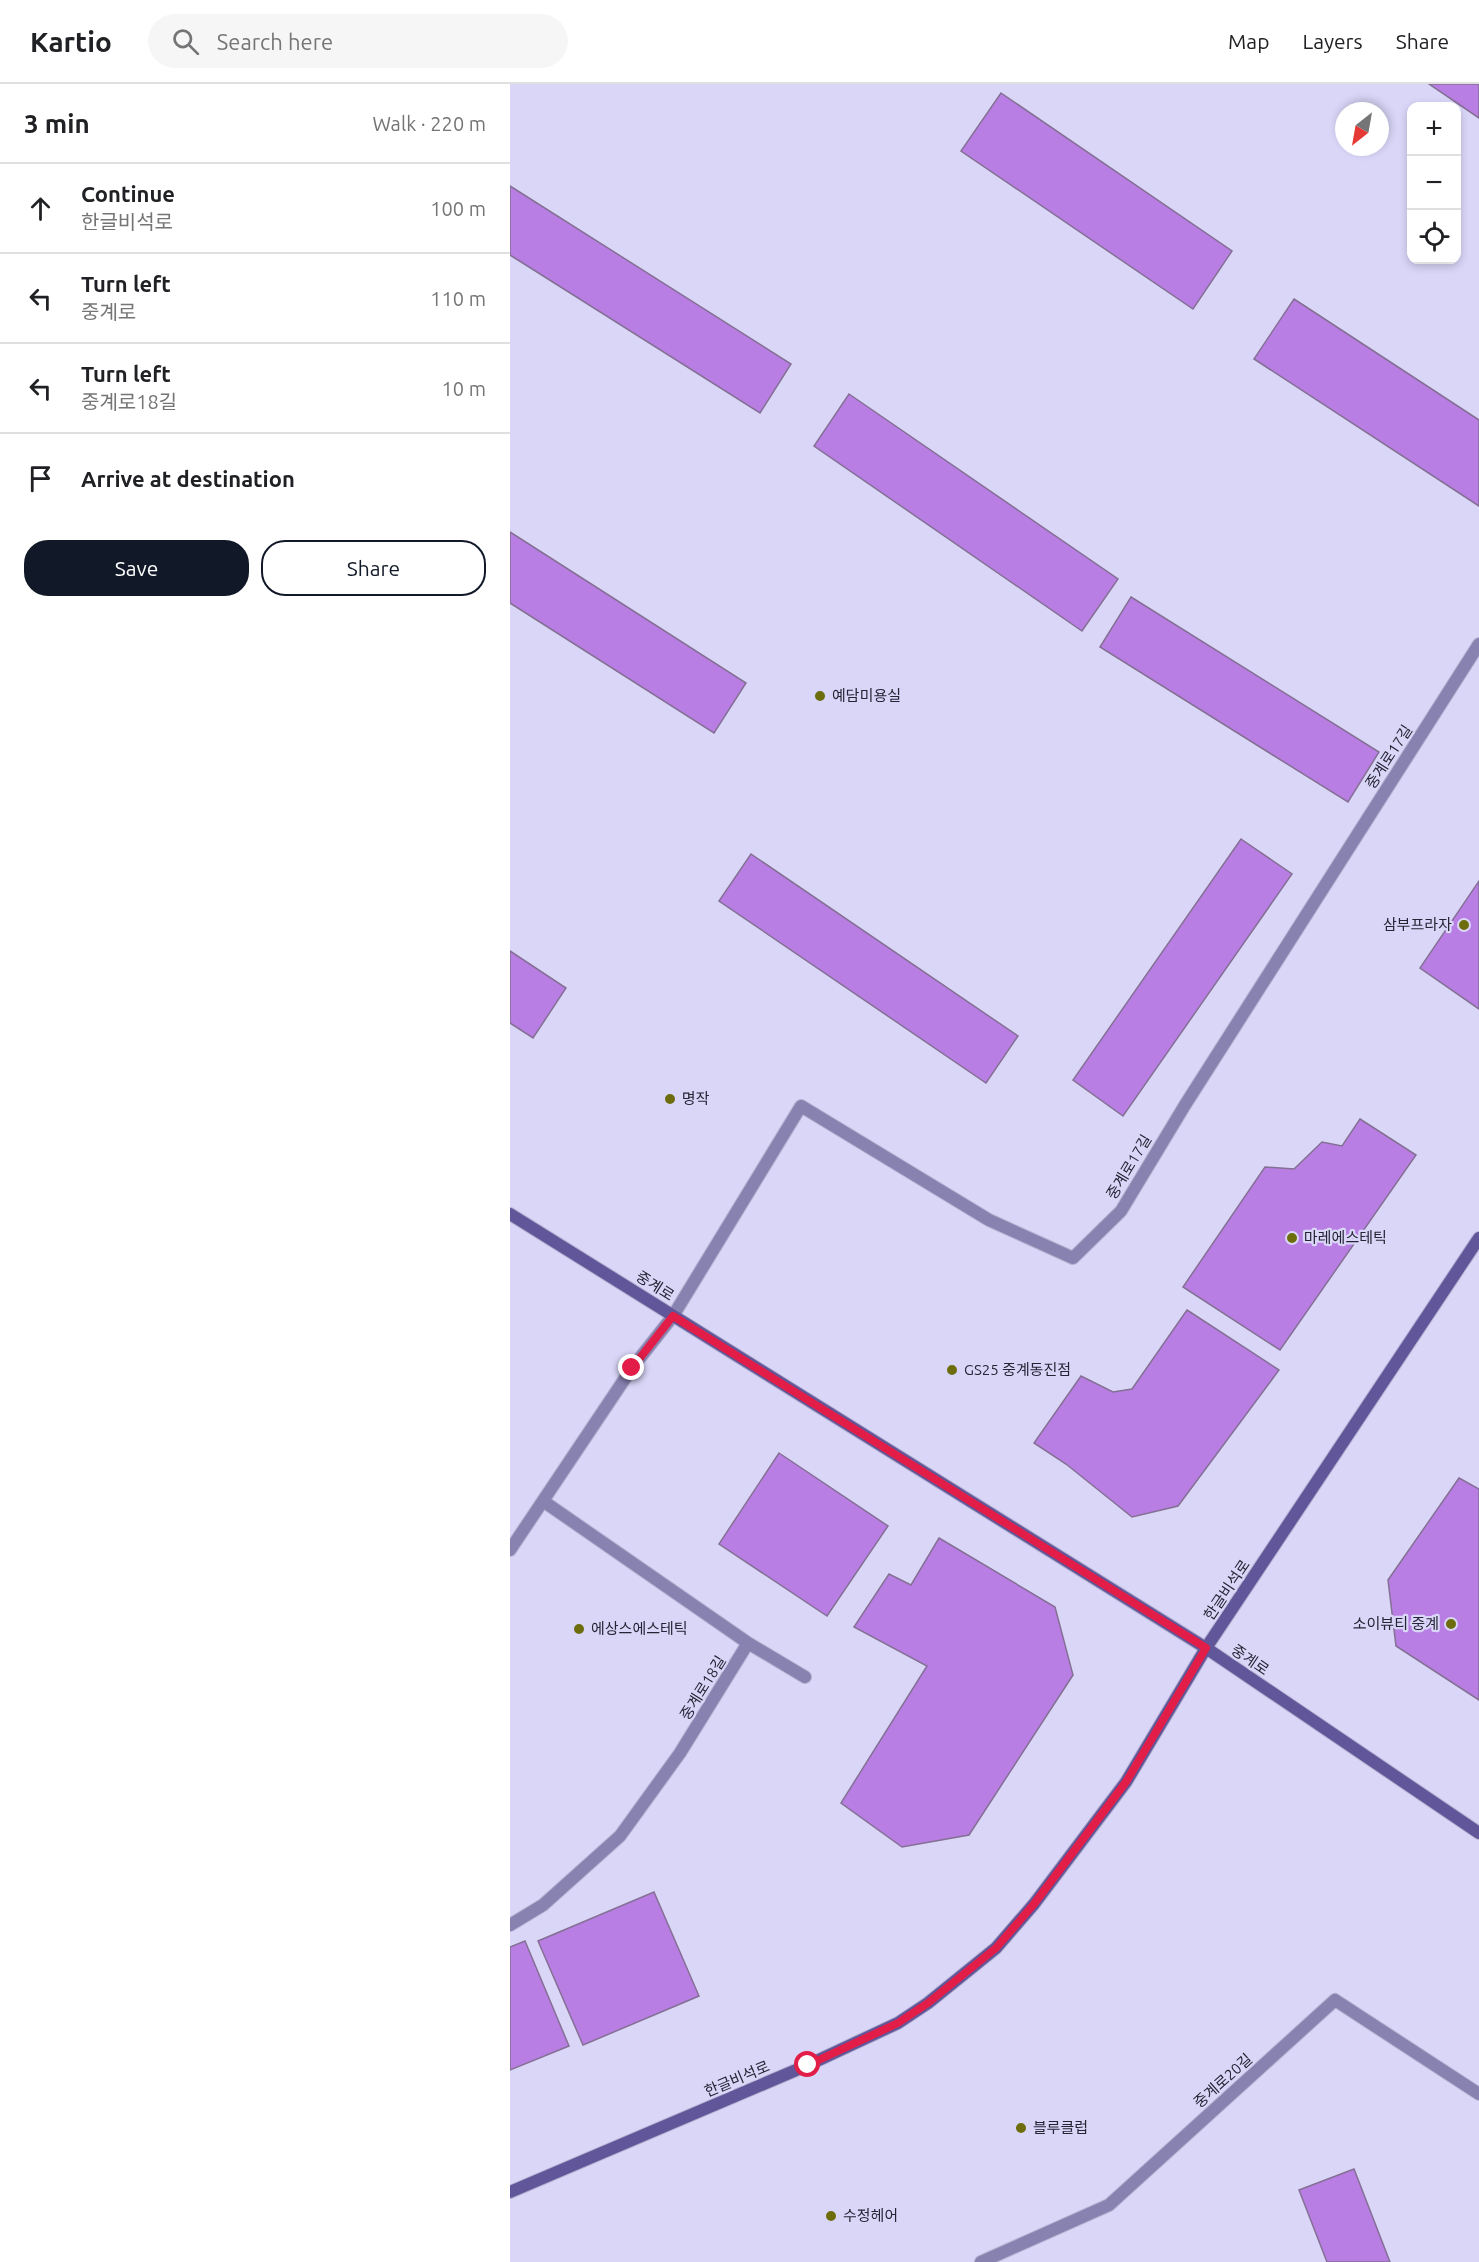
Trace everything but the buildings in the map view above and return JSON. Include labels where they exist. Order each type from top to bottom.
[{"type":"main road","name":"중계로","points":[[510,1214],[1206,1648],[1479,1833]]},
{"type":"main road","name":"한글비석로","points":[[510,2192],[808,2065],[898,2023],[928,2003],[996,1948],[1034,1904],[1126,1782],[1206,1648],[1479,1238]]},
{"type":"street","name":"중계로17길","points":[[673,1316],[801,1106],[989,1220],[1073,1258],[1121,1211],[1185,1105],[1479,644]]},
{"type":"street","points":[[510,1550],[632,1368],[673,1316]]},
{"type":"street","points":[[543,1501],[748,1643],[805,1677]]},
{"type":"street","name":"중계로18길","points":[[510,1926],[543,1905],[620,1836],[680,1753],[748,1643]]},
{"type":"street","name":"중계로20길","points":[[981,2262],[1109,2205],[1335,2000],[1479,2094]]},
{"type":"place","name":"예담미용실","points":[[820,696]]},
{"type":"place","name":"삼부프라자","points":[[1464,925]]},
{"type":"place","name":"명작","points":[[670,1099]]},
{"type":"place","name":"마레에스테틱","points":[[1292,1238]]},
{"type":"place","name":"GS25 중계동진점","points":[[952,1370]]},
{"type":"place","name":"소이뷰티 중계","points":[[1451,1624]]},
{"type":"place","name":"에상스에스테틱","points":[[579,1629]]},
{"type":"place","name":"블루클럽","points":[[1021,2128]]},
{"type":"place","name":"수정헤어","points":[[831,2216]]},
{"type":"route","points":[[632,1368],[673,1316],[1206,1648],[1126,1782],[1034,1904],[996,1948],[928,2003],[898,2023],[808,2065]]}]
